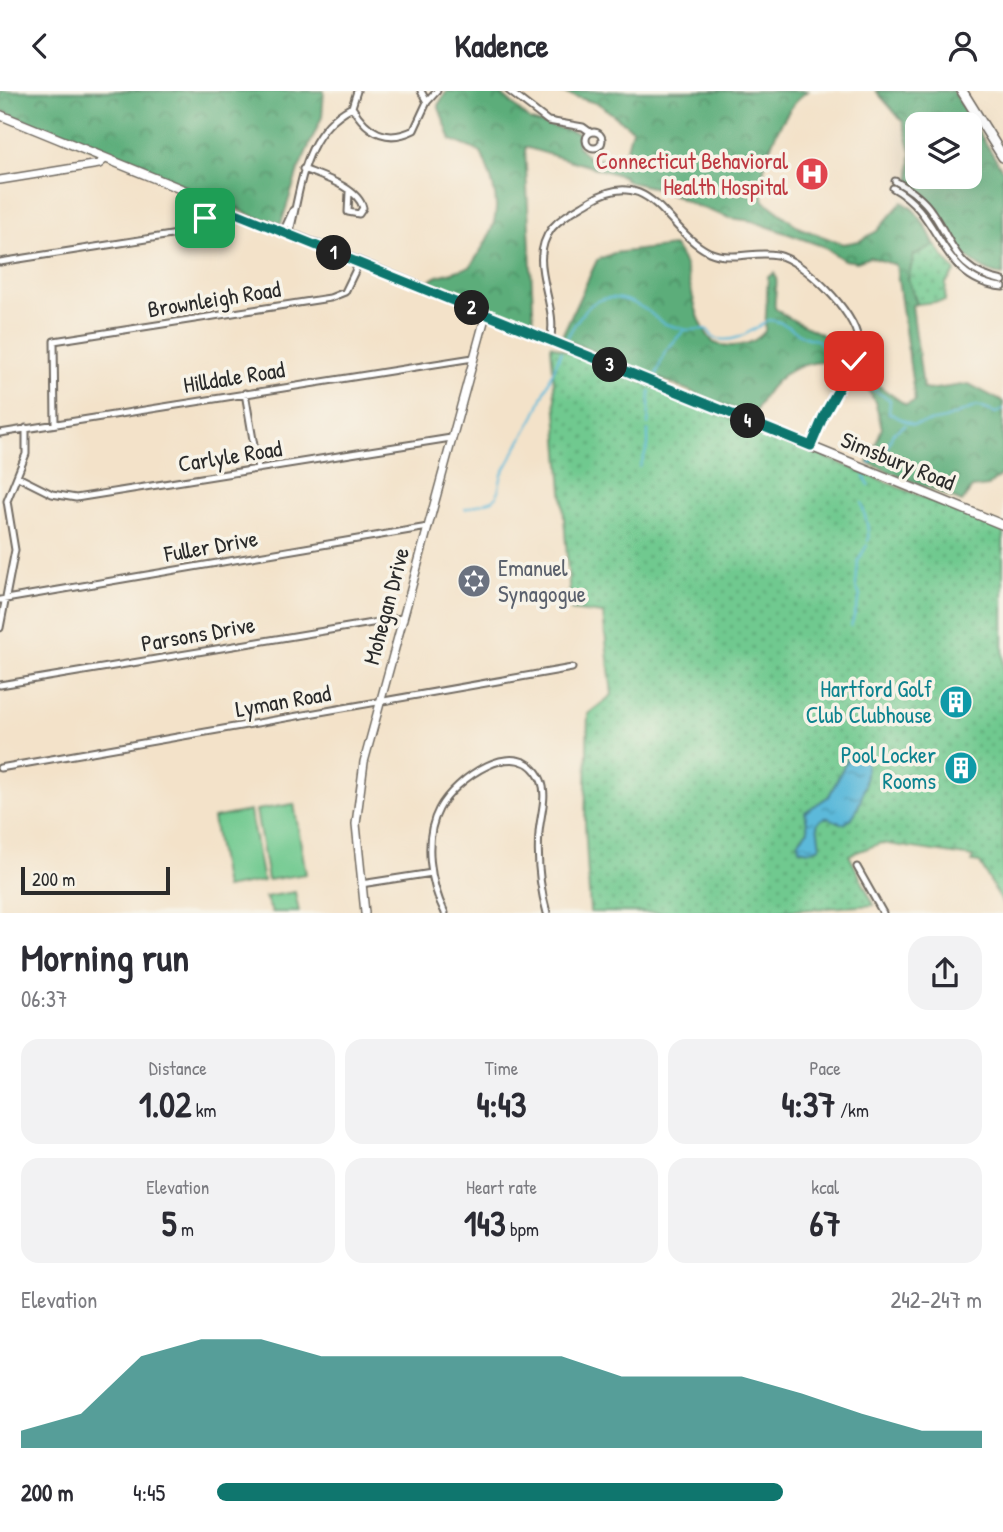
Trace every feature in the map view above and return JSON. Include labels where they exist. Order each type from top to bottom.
[{"type":"main road","points":[[962,91],[1003,157]]},
{"type":"main road","name":"Simsbury Road","points":[[0,115],[1003,525]]},
{"type":"street","points":[[286,233],[303,169],[313,144],[338,114],[352,107],[357,91]]},
{"type":"street","points":[[421,91],[427,102]]},
{"type":"street","points":[[352,107],[370,130],[391,137],[414,130],[427,102],[437,91]]},
{"type":"street","points":[[509,91],[548,121],[583,127],[590,132]]},
{"type":"street","points":[[0,180],[99,164],[106,159]]},
{"type":"street","points":[[303,169],[336,183],[349,192]]},
{"type":"street","points":[[1003,281],[984,276],[965,265],[951,248],[928,206],[912,190],[894,184],[920,208],[946,254],[961,271],[984,283],[1003,287]]},
{"type":"street","points":[[550,341],[553,317],[541,263],[549,232],[565,216],[598,196],[620,191],[642,194],[654,201],[707,251],[735,257],[764,253],[786,257],[799,265],[845,310],[856,331],[856,355],[821,420],[811,446]]},
{"type":"street","points":[[0,262],[184,233],[201,223],[211,203]]},
{"type":"street","name":"Brownleigh Road","points":[[55,423],[54,341],[330,298],[345,292],[359,263]]},
{"type":"street","name":"Mohegan Drive","points":[[365,912],[356,824],[359,790],[379,702],[486,314]]},
{"type":"street","name":"Hilldale Road","points":[[0,433],[473,358]]},
{"type":"street","points":[[245,393],[258,469]]},
{"type":"street","points":[[0,628],[3,599],[16,550],[8,501],[26,454],[26,428]]},
{"type":"street","name":"Carlyle Road","points":[[18,477],[52,494],[76,498],[451,438]]},
{"type":"street","points":[[0,517],[10,516]]},
{"type":"street","name":"Fuller Drive","points":[[3,599],[428,527]]},
{"type":"street","name":"Parsons Drive","points":[[0,685],[402,618]]},
{"type":"street","name":"Lyman Road","points":[[0,768],[572,668]]},
{"type":"street","points":[[445,912],[437,898],[432,873],[432,826],[438,810],[457,784],[475,771],[502,761],[526,764],[541,781],[544,792],[539,853],[547,912]]},
{"type":"street","points":[[857,867],[883,912]]},
{"type":"street","points":[[361,884],[432,873]]},
{"type":"green space","points":[[0,91],[324,91],[322,117],[299,168],[280,227],[0,110]]},
{"type":"green space","points":[[447,91],[498,91],[531,121],[578,133],[578,146],[589,159],[608,159],[626,152],[632,129],[599,104],[556,91],[807,91],[789,111],[773,141],[763,173],[764,201],[800,228],[843,244],[859,241],[877,231],[902,202],[918,215],[935,245],[914,255],[908,279],[917,304],[912,305],[923,388],[928,390],[969,384],[1003,402],[1003,473],[988,486],[972,488],[962,502],[868,463],[882,428],[875,402],[861,377],[866,377],[906,405],[915,401],[896,265],[870,257],[857,262],[844,260],[822,246],[752,221],[730,218],[661,189],[629,182],[622,176],[525,147],[534,327],[427,282],[470,267],[488,237],[496,212],[493,186],[481,152],[451,140],[438,105]]},
{"type":"green space","points":[[876,91],[953,91],[966,112],[905,112],[905,130],[903,122]]},
{"type":"green space","points":[[982,137],[1003,171],[1003,276],[986,270],[960,250],[916,189],[982,189]]},
{"type":"green space","points":[[935,245],[955,272],[946,283],[945,301],[917,304],[908,279],[914,254]]},
{"type":"green space","points":[[673,246],[684,264],[699,318],[714,343],[741,345],[754,340],[765,331],[768,277],[774,273],[775,308],[833,341],[844,354],[832,360],[802,366],[784,375],[769,389],[753,417],[561,338],[597,260],[614,253]]},
{"type":"green space","points":[[551,345],[1003,530],[1003,904],[980,863],[972,862],[973,857],[881,843],[849,855],[874,905],[752,913],[590,912],[585,823],[588,714],[612,695],[603,614],[571,610]]},
{"type":"green space","points":[[294,804],[306,874],[268,880],[256,810]]},
{"type":"green space","points":[[250,811],[263,881],[225,888],[213,818]]},
{"type":"green space","points":[[295,892],[299,912],[272,912],[265,897]]},
{"type":"water","points":[[858,751],[866,756],[866,764],[865,783],[855,812],[844,824],[823,818],[817,824],[820,847],[809,851],[799,849],[798,842],[808,830],[805,812],[829,796],[849,756]]},
{"type":"waterway","points":[[567,338],[581,314],[589,306],[607,298],[631,302],[663,323],[684,329]]},
{"type":"waterway","points":[[656,375],[665,352],[684,330],[707,329],[714,338],[722,340],[737,338],[769,320],[805,337],[818,340],[823,348],[844,363]]},
{"type":"waterway","points":[[465,509],[493,500],[497,496],[502,474],[535,415],[561,352]]},
{"type":"waterway","points":[[858,374],[870,388],[890,400],[889,413],[913,425],[945,419],[977,406],[996,413],[1003,409]]},
{"type":"waterway","points":[[648,425],[650,391]]},
{"type":"waterway","points":[[870,463],[887,448],[893,433],[905,425]]},
{"type":"waterway","points":[[640,467],[648,446],[648,430]]},
{"type":"waterway","points":[[864,476],[869,485]]},
{"type":"waterway","points":[[862,503],[868,526],[868,541]]},
{"type":"waterway","points":[[856,585],[858,561],[867,545]]},
{"type":"waterway","points":[[851,626],[860,596],[856,587]]},
{"type":"place","name":"Connecticut Behavioral Health Hospital","points":[[812,174]]},
{"type":"place","name":"Emanuel Synagogue","points":[[474,581]]},
{"type":"place","name":"Hartford Golf Club Clubhouse","points":[[956,702]]},
{"type":"place","name":"Pool Locker Rooms","points":[[961,768]]},
{"type":"route","points":[[205,218],[211,203],[811,446],[824,415],[854,361]]}]
